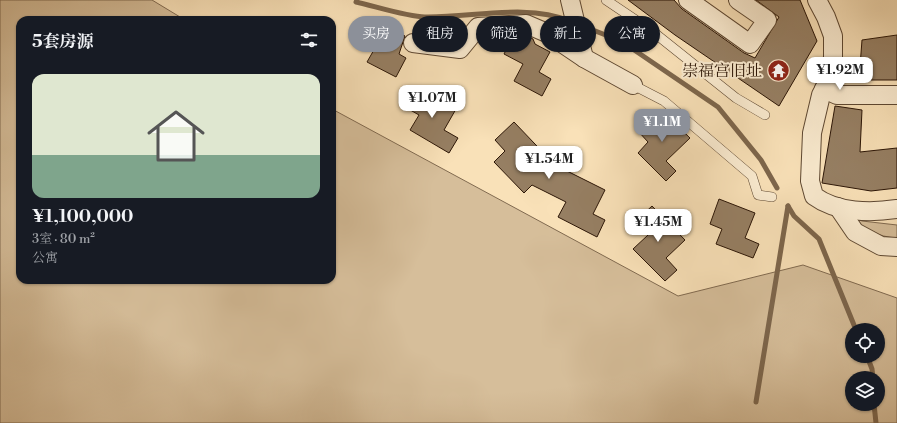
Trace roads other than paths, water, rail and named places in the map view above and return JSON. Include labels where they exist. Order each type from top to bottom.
[{"type":"street","points":[[570,0],[584,57]]},
{"type":"street","points":[[688,0],[750,44],[767,20],[738,0]]},
{"type":"street","points":[[817,0],[826,17],[833,36],[833,57],[830,78],[824,89],[812,133],[810,181],[814,196],[828,205],[838,207],[874,212],[897,209]]},
{"type":"street","points":[[468,39],[478,27],[526,24],[547,33],[584,57],[633,85]]},
{"type":"street","points":[[824,89],[837,95],[897,95]]},
{"type":"street","points":[[838,207],[855,232],[881,246],[897,247]]},
{"type":"lane","points":[[606,0],[652,31],[736,98],[765,115]]},
{"type":"lane","points":[[633,85],[664,101],[752,176],[758,195],[772,197]]},
{"type":"waterway","points":[[357,0],[356,2],[418,17],[443,17],[517,12],[553,16]]},
{"type":"waterway","points":[[596,31],[621,41],[718,107],[761,160],[777,188]]},
{"type":"waterway","points":[[788,206],[794,216],[819,239],[853,323]]},
{"type":"waterway","points":[[756,402],[788,206]]},
{"type":"waterway","points":[[870,363],[872,371]]},
{"type":"waterway","points":[[875,411],[876,423]]},
{"type":"place","name":"崇福宫旧址","points":[[778,71]]}]
